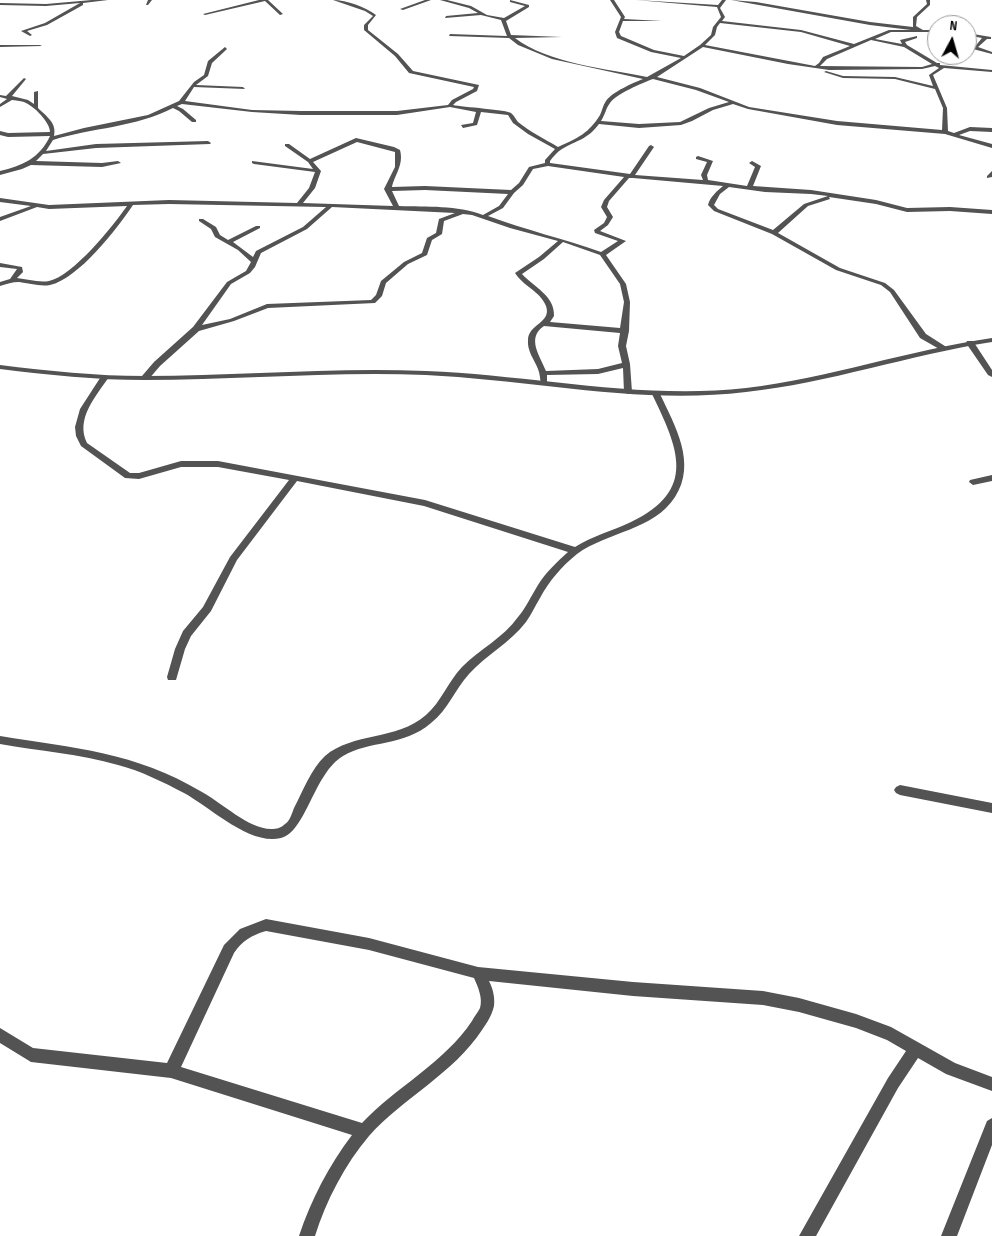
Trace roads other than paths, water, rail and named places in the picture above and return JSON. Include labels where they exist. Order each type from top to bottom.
[{"type":"street","points":[[0,4],[16,5],[106,0]]},
{"type":"street","points":[[205,14],[265,0],[281,14]]},
{"type":"street","points":[[335,0],[366,10],[375,16],[366,25],[366,30],[385,43],[393,53],[403,60],[411,72],[477,86],[475,90],[454,101],[450,106]]},
{"type":"street","points":[[402,9],[429,0]]},
{"type":"street","points":[[442,0],[470,7],[481,14],[504,20],[528,6],[511,1]]},
{"type":"street","points":[[612,0],[621,12],[623,20],[617,32],[619,38],[653,51],[684,57]]},
{"type":"street","points":[[638,0],[719,6]]},
{"type":"street","points":[[719,6],[724,0]]},
{"type":"street","points":[[733,0],[777,5],[860,22],[924,31]]},
{"type":"street","points":[[916,29],[913,23],[915,14],[929,4],[928,0]]},
{"type":"street","points":[[30,35],[23,31],[46,24],[64,13],[79,10],[85,1]]},
{"type":"street","points":[[6,10],[16,5]]},
{"type":"street","points":[[548,164],[547,161],[558,149],[580,139],[591,130],[604,114],[608,101],[702,46],[712,35],[723,17],[719,6]]},
{"type":"street","points":[[446,17],[481,14]]},
{"type":"street","points":[[504,20],[504,28],[510,37],[530,48],[562,60],[698,89],[748,108],[837,123],[945,132],[992,146]]},
{"type":"street","points":[[623,20],[660,21]]},
{"type":"street","points":[[719,22],[801,31],[852,45]]},
{"type":"street","points":[[817,67],[820,66],[825,58],[852,45],[890,31],[924,31]]},
{"type":"street","points":[[450,35],[560,36]]},
{"type":"street","points":[[914,36],[902,41],[912,52],[927,59]]},
{"type":"street","points":[[977,36],[992,38]]},
{"type":"street","points":[[986,37],[975,48],[992,53]]},
{"type":"street","points":[[870,39],[905,46]]},
{"type":"street","points":[[0,46],[40,46]]},
{"type":"street","points":[[702,46],[748,56],[846,70],[888,67],[922,68],[939,65],[992,71]]},
{"type":"street","points":[[0,133],[52,137],[149,116],[181,102],[188,96],[193,86],[206,75],[206,68],[212,58],[225,48]]},
{"type":"street","points":[[939,65],[942,70],[931,75],[945,108],[945,132]]},
{"type":"street","points":[[817,67],[829,74],[839,76],[895,78],[936,88]]},
{"type":"street","points":[[0,106],[24,79]]},
{"type":"street","points":[[193,86],[243,88]]},
{"type":"street","points":[[36,92],[36,108]]},
{"type":"street","points":[[0,96],[26,101],[36,108],[54,127],[52,137],[31,163]]},
{"type":"street","points":[[181,102],[252,111],[302,113],[397,113],[450,106],[479,111],[508,112],[522,127],[558,149]]},
{"type":"street","points":[[596,122],[640,126],[681,123],[712,109],[732,103]]},
{"type":"street","points":[[172,106],[194,121]]},
{"type":"street","points":[[463,126],[476,124],[479,111]]},
{"type":"street","points":[[956,134],[970,129],[992,130]]},
{"type":"street","points":[[310,161],[356,140],[392,148],[399,154],[396,174],[388,189],[388,195],[397,208]]},
{"type":"street","points":[[41,153],[96,146],[208,143]]},
{"type":"street","points":[[286,145],[310,161],[318,171]]},
{"type":"street","points":[[602,254],[623,241],[597,232],[609,220],[604,207],[606,200],[629,177],[651,147]]},
{"type":"street","points":[[698,158],[710,161],[704,175],[706,182]]},
{"type":"street","points":[[254,162],[318,171]]},
{"type":"street","points":[[0,173],[31,163],[102,165],[118,163]]},
{"type":"street","points":[[750,186],[758,166],[752,163]]},
{"type":"street","points":[[483,217],[497,211],[521,184],[531,168],[548,164],[629,177],[750,186],[765,190],[811,192],[831,197],[876,202],[907,210],[950,209],[992,212]]},
{"type":"street","points":[[299,204],[312,188],[318,171]]},
{"type":"street","points":[[729,184],[718,193],[711,205],[722,213],[774,233],[838,270],[883,284],[892,291],[918,330],[924,336],[944,348]]},
{"type":"street","points":[[388,189],[419,188],[512,192]]},
{"type":"street","points":[[774,233],[806,205],[831,197]]},
{"type":"street","points":[[0,200],[37,206],[63,207],[132,203],[299,204],[462,212],[562,240],[602,254],[623,284],[627,302],[622,346],[626,364],[628,392]]},
{"type":"street","points":[[12,279],[45,284],[58,281],[101,242],[123,217],[132,203]]},
{"type":"street","points":[[145,378],[157,364],[196,329],[229,283],[248,272],[253,266],[258,252],[305,228],[331,205]]},
{"type":"street","points":[[0,219],[37,206]]},
{"type":"street","points":[[196,329],[232,320],[266,306],[373,302],[379,296],[383,282],[391,278],[406,263],[425,254],[428,240],[439,234],[441,220],[462,212]]},
{"type":"street","points":[[201,220],[214,228],[215,235],[247,254],[254,261]]},
{"type":"street","points":[[228,242],[258,227]]},
{"type":"street","points":[[544,382],[544,372],[533,353],[532,340],[534,330],[551,317],[549,304],[538,289],[521,278],[518,273],[542,260],[544,255],[562,240]]},
{"type":"street","points":[[0,265],[20,268],[20,272],[12,279],[0,284]]},
{"type":"street","points":[[543,324],[625,331]]},
{"type":"street","points":[[0,367],[39,372],[145,378],[363,372],[465,375],[628,392],[656,394],[714,393],[781,385],[944,348],[992,340]]},
{"type":"street","points":[[970,343],[992,375]]},
{"type":"street","points":[[544,372],[607,370],[619,368],[626,364]]},
{"type":"street","points":[[105,377],[82,414],[79,424],[79,438],[124,475],[139,476],[177,465],[210,463],[425,503],[576,551]]},
{"type":"street","points":[[0,740],[92,754],[118,761],[156,774],[198,795],[258,833],[276,836],[284,834],[291,828],[321,770],[330,759],[344,750],[400,736],[416,729],[430,718],[446,699],[464,671],[508,636],[522,622],[546,579],[576,551],[598,539],[628,528],[649,516],[673,494],[680,472],[678,439],[656,394]]},
{"type":"street","points":[[973,482],[992,478]]},
{"type":"street","points":[[172,677],[180,649],[188,634],[207,609],[233,559],[294,479]]},
{"type":"street","points":[[900,790],[992,808]]},
{"type":"street","points":[[171,1071],[236,938],[250,928],[266,925],[369,944],[478,973],[623,988],[763,998],[856,1021],[891,1034],[951,1069],[992,1084]]},
{"type":"street","points":[[307,1236],[317,1209],[350,1149],[382,1111],[410,1092],[461,1048],[473,1034],[487,1007],[487,988],[478,973]]},
{"type":"street","points":[[0,1035],[31,1055],[171,1071],[262,1098],[364,1132]]},
{"type":"street","points":[[807,1236],[893,1083],[916,1049]]},
{"type":"street","points":[[949,1236],[992,1126]]}]
